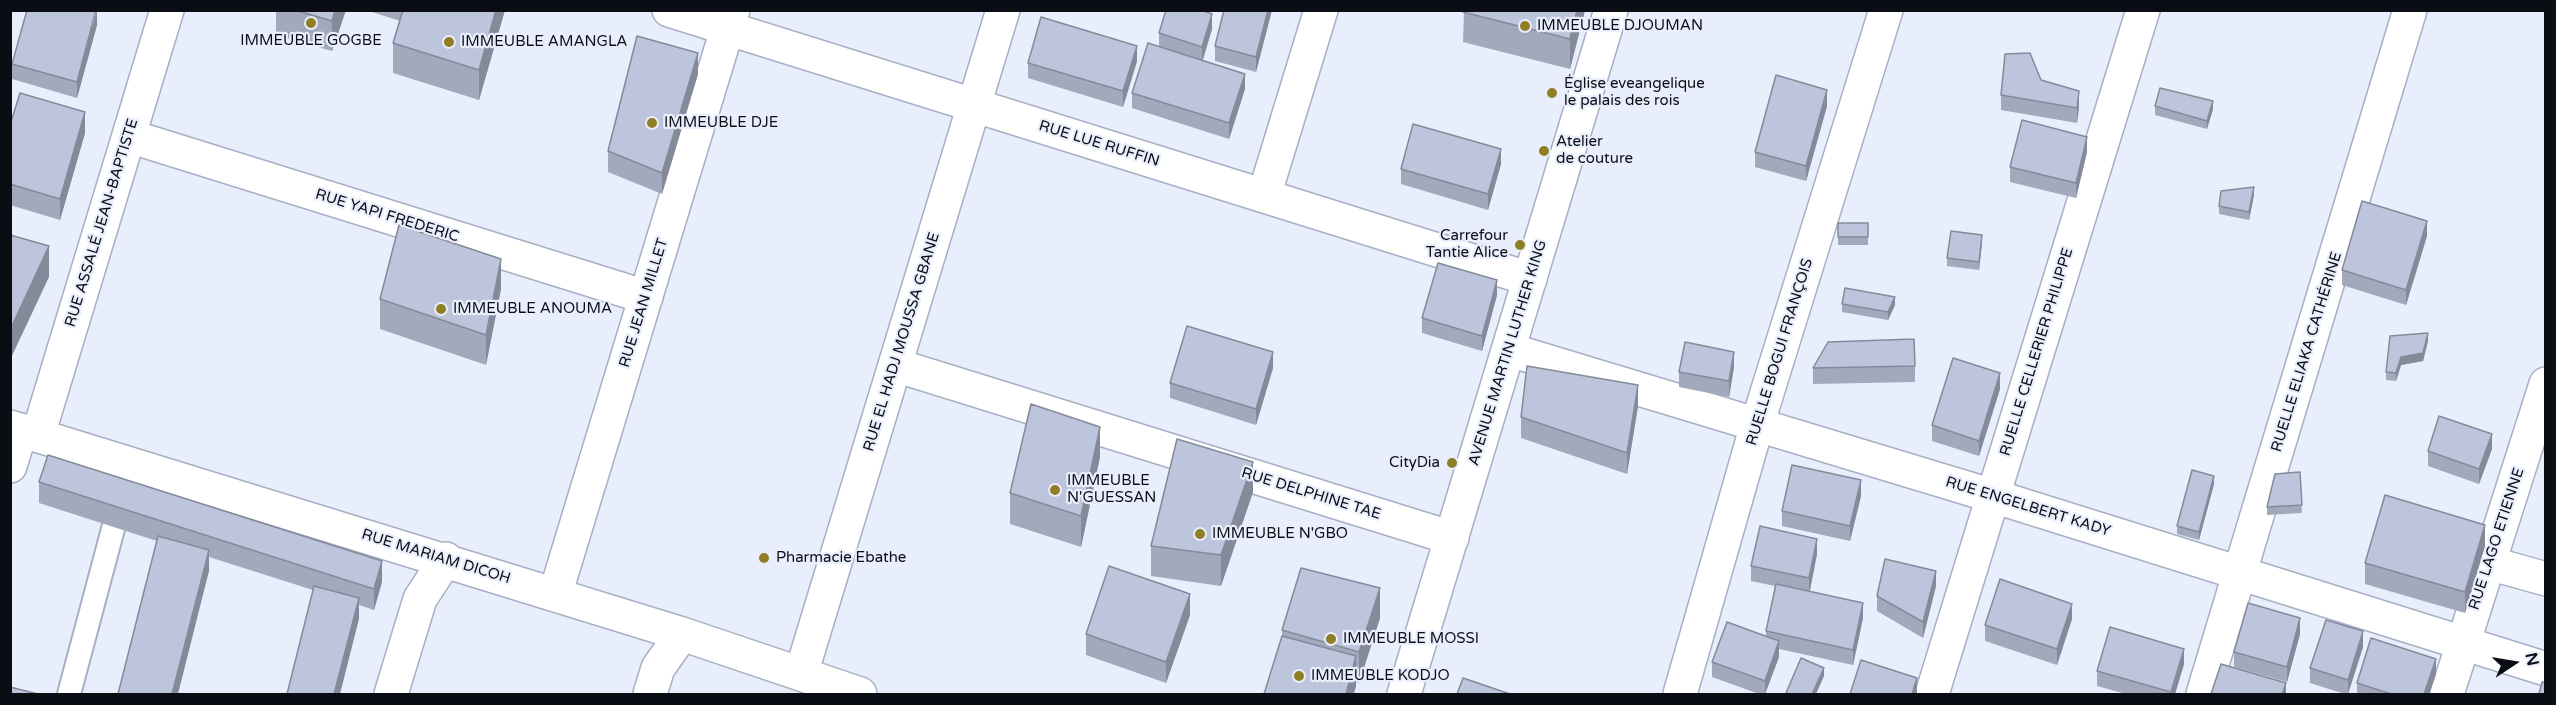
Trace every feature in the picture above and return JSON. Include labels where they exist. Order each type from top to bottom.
[{"type":"street","name":"RUE ASSALÉ JEAN-BAPTISTE","points":[[10,466],[129,136],[167,10]]},
{"type":"street","name":"RUE LUE RUFFIN","points":[[669,10],[730,20],[974,105],[1530,279]]},
{"type":"street","name":"RUE EL HADJ MOUSSA GBANE","points":[[801,674],[1003,10]]},
{"type":"street","points":[[1264,196],[1321,10]]},
{"type":"street","name":"AVENUE MARTIN LUTHER KING","points":[[1404,694],[1510,350],[1611,10]]},
{"type":"street","name":"RUELLE BOGUI FRANÇOIS","points":[[1680,694],[1757,425],[1886,10]]},
{"type":"street","name":"RUELLE CELLERIER PHILIPPE","points":[[1932,694],[2143,10]]},
{"type":"street","name":"RUELLE ELIAKA CATHÉRINE","points":[[2203,694],[2410,10]]},
{"type":"street","name":"RUE JEAN MILLET","points":[[555,595],[730,20]]},
{"type":"street","name":"RUE YAPI FREDERIC","points":[[129,136],[646,297]]},
{"type":"street","name":"RUE ENGELBERT KADY","points":[[1510,350],[1993,496],[2546,669]]},
{"type":"street","name":"RUE DELPHINE TAE","points":[[895,364],[1452,538]]},
{"type":"street","name":"RUE LAGO ETIENNE","points":[[2447,694],[2546,384]]},
{"type":"street","name":"RUE MARIAM DICOH","points":[[23,430],[446,559],[682,634],[860,694]]},
{"type":"street","points":[[391,694],[420,599],[446,559]]},
{"type":"street","points":[[2489,563],[2546,579]]},
{"type":"street","points":[[650,694],[658,668],[682,634]]},
{"type":"lane","points":[[69,694],[130,463]]},
{"type":"building","points":[[27,10],[96,10],[77,82],[12,64]]},
{"type":"building","points":[[295,10],[335,10],[332,21]]},
{"type":"building","points":[[403,10],[496,10],[479,70],[393,43]]},
{"type":"building","points":[[1166,10],[1201,10],[1212,14],[1202,47],[1159,33]]},
{"type":"building","points":[[1224,10],[1268,10],[1256,57],[1215,46]]},
{"type":"building","points":[[1464,10],[1577,10],[1570,39],[1463,12]]},
{"type":"building","points":[[1041,17],[1137,46],[1123,91],[1028,63]]},
{"type":"building","name":"IMMEUBLE DJE","points":[[637,36],[698,53],[662,173],[608,151]]},
{"type":"building","points":[[1148,43],[1245,74],[1229,123],[1132,93]]},
{"type":"building","points":[[2030,53],[2041,80],[2079,91],[2077,108],[2001,95],[2005,54]]},
{"type":"building","points":[[1776,75],[1827,90],[1806,166],[1755,152]]},
{"type":"building","points":[[2160,88],[2213,101],[2207,121],[2155,106]]},
{"type":"building","points":[[20,93],[85,112],[60,199],[10,184],[10,125]]},
{"type":"building","points":[[2022,120],[2087,137],[2076,183],[2010,167]]},
{"type":"building","points":[[1413,124],[1501,149],[1488,194],[1401,169]]},
{"type":"building","points":[[2254,187],[2249,212],[2219,206],[2221,191]]},
{"type":"building","points":[[2362,201],[2427,221],[2406,290],[2342,270]]},
{"type":"building","points":[[1838,223],[1868,223],[1868,237],[1838,237]]},
{"type":"building","points":[[399,225],[501,259],[486,335],[380,299]]},
{"type":"building","points":[[1951,231],[1982,235],[1979,262],[1947,258]]},
{"type":"building","points":[[10,235],[49,246],[10,330]]},
{"type":"building","points":[[1438,263],[1497,280],[1482,336],[1422,318]]},
{"type":"building","points":[[1845,288],[1895,297],[1888,312],[1842,304]]},
{"type":"building","points":[[1187,326],[1273,352],[1256,409],[1170,383]]},
{"type":"building","points":[[2428,333],[2423,353],[2401,357],[2396,373],[2386,372],[2390,336]]},
{"type":"building","points":[[1914,339],[1915,366],[1813,368],[1828,342]]},
{"type":"building","points":[[1685,342],[1734,352],[1729,381],[1679,372]]},
{"type":"building","points":[[1953,358],[2000,373],[1979,441],[1932,425]]},
{"type":"building","points":[[1527,366],[1638,385],[1627,453],[1521,417]]},
{"type":"building","name":"IMMEUBLE N'GUESSAN","points":[[1031,404],[1100,427],[1081,516],[1010,493]]},
{"type":"building","points":[[2439,416],[2492,434],[2479,469],[2428,451]]},
{"type":"building","name":"IMMEUBLE N'GBO","points":[[1177,439],[1253,462],[1221,555],[1151,546]]},
{"type":"building","points":[[48,455],[382,561],[374,589],[39,482]]},
{"type":"building","points":[[1792,465],[1861,480],[1850,526],[1782,511]]},
{"type":"building","points":[[2192,470],[2214,476],[2199,532],[2177,526]]},
{"type":"building","points":[[2300,472],[2302,505],[2267,507],[2275,474]]},
{"type":"building","points":[[2385,495],[2485,525],[2465,592],[2365,563]]},
{"type":"building","points":[[1760,526],[1817,539],[1809,578],[1751,566]]},
{"type":"building","points":[[158,536],[209,550],[172,694],[118,694]]},
{"type":"building","points":[[1885,559],[1936,571],[1923,622],[1877,596]]},
{"type":"building","points":[[1109,566],[1190,594],[1166,662],[1086,634]]},
{"type":"building","points":[[1301,568],[1380,588],[1359,652],[1282,630]]},
{"type":"building","points":[[2000,579],[2072,604],[2057,649],[1985,625]]},
{"type":"building","points":[[1776,584],[1863,603],[1853,650],[1766,631]]},
{"type":"building","points":[[314,586],[359,598],[334,694],[287,694]]},
{"type":"building","points":[[2248,603],[2300,618],[2287,667],[2234,652]]},
{"type":"building","points":[[2326,620],[2363,631],[2348,680],[2310,668]]},
{"type":"building","points":[[1727,622],[1779,641],[1765,681],[1712,662]]},
{"type":"building","points":[[2110,627],[2184,649],[2171,692],[2097,671]]},
{"type":"building","points":[[1282,636],[1356,656],[1346,694],[1264,694]]},
{"type":"building","points":[[2371,638],[2436,659],[2424,694],[2391,694],[2357,683]]},
{"type":"building","points":[[1801,658],[1824,668],[1812,694],[1786,693]]},
{"type":"building","points":[[1861,660],[1917,678],[1912,694],[1850,694]]},
{"type":"building","points":[[2221,664],[2286,683],[2282,694],[2211,694]]},
{"type":"building","points":[[1463,678],[1510,694],[1457,694]]},
{"type":"building","points":[[2542,682],[2546,683],[2546,694],[2539,694]]},
{"type":"building","points":[[10,687],[38,694],[10,694]]},
{"type":"place","name":"IMMEUBLE GOGBE","points":[[311,23]]},
{"type":"place","name":"IMMEUBLE DJOUMAN","points":[[1525,26]]},
{"type":"place","name":"IMMEUBLE AMANGLA","points":[[449,42]]},
{"type":"place","name":"Église eveangelique le palais des rois","points":[[1552,93]]},
{"type":"place","name":"IMMEUBLE DJE","points":[[652,123]]},
{"type":"place","name":"Atelier de couture","points":[[1544,151]]},
{"type":"place","name":"Carrefour Tantie Alice","points":[[1520,245]]},
{"type":"place","name":"IMMEUBLE ANOUMA","points":[[441,309]]},
{"type":"place","name":"CityDia","points":[[1452,463]]},
{"type":"place","name":"IMMEUBLE N'GUESSAN","points":[[1055,490]]},
{"type":"place","name":"IMMEUBLE N'GBO","points":[[1200,534]]},
{"type":"place","name":"Pharmacie Ebathe","points":[[764,558]]},
{"type":"place","name":"IMMEUBLE MOSSI","points":[[1331,639]]},
{"type":"place","name":"IMMEUBLE KODJO","points":[[1299,676]]}]
